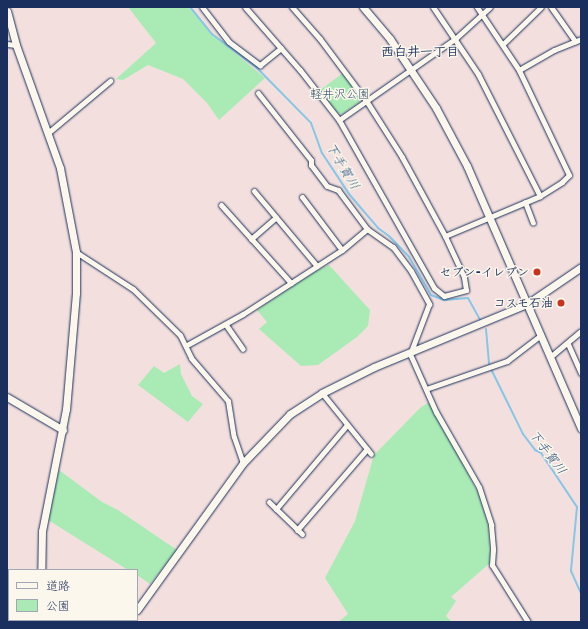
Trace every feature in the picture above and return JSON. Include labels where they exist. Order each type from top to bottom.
[{"type":"street","points":[[202,7],[229,42],[260,65],[281,48]]},
{"type":"street","points":[[245,7],[281,48],[339,120],[434,288],[444,296],[466,290],[464,277],[445,236],[402,157],[367,102],[320,39],[292,7]]},
{"type":"street","points":[[363,7],[411,71],[436,108],[491,216],[540,335],[581,428]]},
{"type":"street","points":[[433,7],[456,38],[478,74],[540,196]]},
{"type":"street","points":[[445,236],[540,196],[562,182],[569,175],[519,70],[477,7]]},
{"type":"street","points":[[339,120],[367,102],[456,38],[490,7]]},
{"type":"street","points":[[503,44],[541,7]]},
{"type":"street","points":[[519,70],[554,50],[578,40],[551,7]]},
{"type":"street","points":[[7,11],[16,45],[49,132],[60,168],[76,252],[76,293],[63,430],[42,531],[41,569]]},
{"type":"street","points":[[7,44],[16,45]]},
{"type":"street","points":[[49,132],[110,81]]},
{"type":"street","points":[[258,92],[299,144],[327,186],[338,190],[367,229],[393,247],[409,268],[430,304],[410,354],[426,389],[479,487],[491,525],[493,550],[492,565],[528,622]]},
{"type":"street","points":[[254,191],[317,266]]},
{"type":"street","points":[[302,197],[342,250]]},
{"type":"street","points":[[525,202],[533,222]]},
{"type":"street","points":[[221,205],[290,283]]},
{"type":"street","points":[[251,239],[276,217]]},
{"type":"street","points":[[187,345],[226,325],[342,250],[367,229]]},
{"type":"street","points":[[76,252],[133,289],[180,335],[187,345],[191,358],[228,401],[234,437],[243,463]]},
{"type":"street","points":[[138,609],[243,463],[279,422],[322,393],[411,351],[482,324],[527,304],[581,267]]},
{"type":"street","points":[[226,325],[243,349]]},
{"type":"street","points":[[550,357],[568,344],[581,331]]},
{"type":"street","points":[[426,389],[507,361],[540,335]]},
{"type":"street","points":[[568,344],[581,373]]},
{"type":"street","points":[[322,393],[371,454]]},
{"type":"street","points":[[7,397],[63,430]]},
{"type":"street","points":[[276,509],[347,425]]},
{"type":"street","points":[[297,530],[367,449]]},
{"type":"street","points":[[269,502],[302,534]]},
{"type":"green space","points":[[128,7],[188,7],[212,34],[265,78],[219,120],[207,103],[183,79],[148,65],[123,80],[116,79],[156,43]]},
{"type":"green space","name":"軽井沢公園","points":[[343,73],[361,97],[360,102],[342,114],[337,113],[320,90]]},
{"type":"green space","points":[[329,265],[370,310],[368,326],[357,337],[318,365],[301,366],[259,329],[267,322],[257,310],[316,271]]},
{"type":"green space","points":[[180,364],[181,374],[192,396],[203,404],[188,422],[138,385],[154,366],[164,373]]},
{"type":"green space","points":[[430,402],[480,497],[488,525],[491,562],[451,597],[456,601],[446,616],[452,622],[338,622],[348,614],[325,578],[355,521],[374,455],[421,407]]},
{"type":"green space","points":[[59,470],[102,502],[118,510],[177,550],[150,584],[138,576],[138,569],[126,569],[48,520]]},
{"type":"waterway","name":"下手賀川","points":[[190,7],[212,34],[257,68],[311,123],[322,153],[349,194],[378,228],[389,236],[409,257],[431,295],[444,300],[468,298],[480,320]]},
{"type":"waterway","name":"下手賀川","points":[[486,329],[489,364]]},
{"type":"waterway","name":"下手賀川","points":[[491,369],[523,434],[535,450],[541,453],[577,507],[571,571],[581,593]]},
{"type":"place","name":"セブン-イレブン","points":[[537,272]]},
{"type":"place","name":"コスモ石油","points":[[561,303]]},
{"type":"district","name":"西白井一丁目","points":[[420,51]]}]
